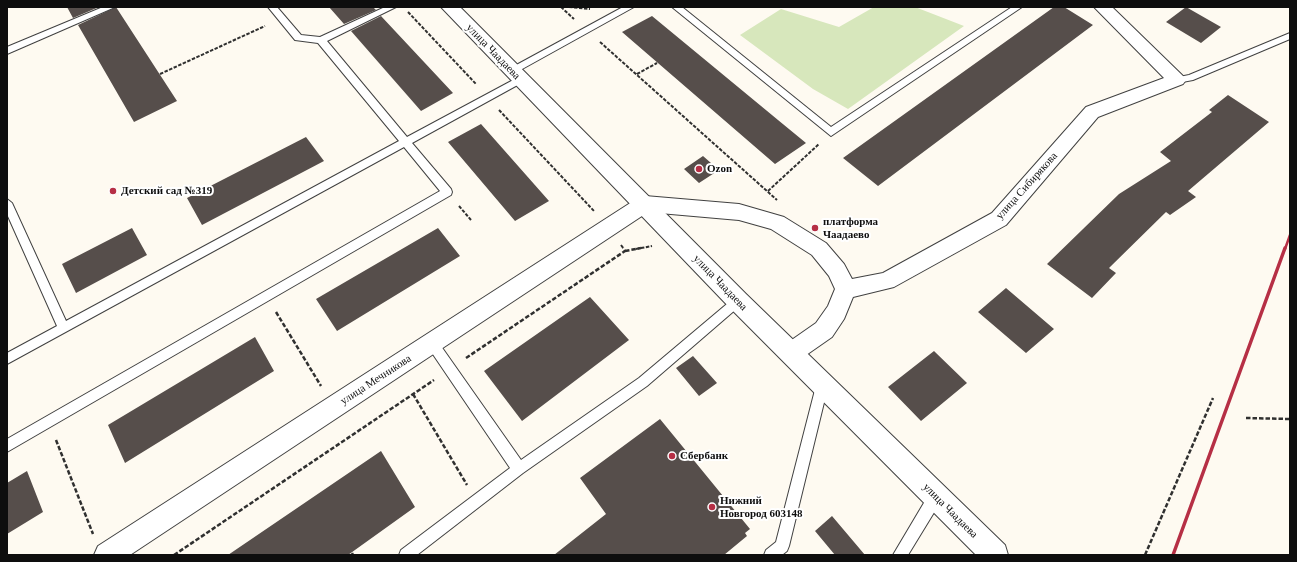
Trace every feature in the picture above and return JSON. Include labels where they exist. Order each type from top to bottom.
[{"type":"street","name":"улица Чаадаева","points":[[450,7],[822,386],[995,555]]},
{"type":"street","points":[[1102,7],[1177,80]]},
{"type":"street","name":"улица Сибирякова","points":[[846,289],[888,281],[999,219],[1092,112],[1177,80]]},
{"type":"street","points":[[645,204],[739,212],[777,223],[819,249],[837,270],[846,289],[836,312],[824,330],[790,353]]},
{"type":"street","name":"улица Мечникова","points":[[101,548],[334,407],[645,204]]},
{"type":"lane","points":[[7,51],[112,7]]},
{"type":"lane","points":[[272,7],[298,38],[322,40],[392,7]]},
{"type":"lane","points":[[7,359],[488,97],[516,75],[587,30],[629,7]]},
{"type":"lane","points":[[676,7],[831,132],[1018,7]]},
{"type":"lane","points":[[1177,80],[1190,78],[1290,36]]},
{"type":"lane","points":[[7,446],[447,192],[322,40]]},
{"type":"lane","points":[[7,203],[64,328]]},
{"type":"lane","points":[[406,555],[518,470],[643,382],[738,301]]},
{"type":"lane","points":[[432,343],[518,470]]},
{"type":"lane","points":[[771,555],[782,546],[822,386]]},
{"type":"lane","points":[[900,555],[926,516],[936,496]]},
{"type":"path","points":[[174,555],[625,251],[609,228],[404,7]]},
{"type":"path","points":[[561,7],[778,201]]},
{"type":"path","points":[[160,74],[282,18]]},
{"type":"path","points":[[637,74],[657,62]]},
{"type":"path","points":[[768,191],[831,132]]},
{"type":"path","points":[[266,296],[334,407]]},
{"type":"path","points":[[413,394],[477,501]]},
{"type":"path","points":[[1145,555],[1213,398]]},
{"type":"path","points":[[1246,418],[1290,419]]},
{"type":"path","points":[[49,422],[101,548]]},
{"type":"green space","points":[[874,7],[915,7],[964,26],[848,109],[813,89],[740,35],[781,9],[839,27]]},
{"type":"building","points":[[67,7],[99,7],[73,18]]},
{"type":"building","points":[[116,7],[177,101],[134,122],[78,25]]},
{"type":"building","points":[[329,7],[373,7],[376,10],[344,24]]},
{"type":"building","points":[[1054,7],[1064,7],[1093,25],[878,186],[843,158]]},
{"type":"building","points":[[1186,7],[1221,27],[1201,43],[1166,22]]},
{"type":"building","points":[[381,16],[453,93],[421,111],[351,31]]},
{"type":"building","points":[[652,16],[806,143],[775,164],[622,32]]},
{"type":"building","points":[[1228,95],[1269,122],[1188,191],[1196,197],[1170,215],[1166,212],[1109,268],[1116,273],[1092,298],[1047,264],[1119,194],[1171,161],[1160,152],[1212,112],[1209,110]]},
{"type":"building","points":[[481,124],[549,201],[515,221],[448,142]]},
{"type":"building","points":[[306,137],[324,161],[202,225],[187,198]]},
{"type":"building","points":[[703,156],[719,170],[699,183],[684,169]]},
{"type":"building","points":[[132,228],[147,255],[76,293],[62,264]]},
{"type":"building","points":[[438,228],[460,256],[337,331],[316,299]]},
{"type":"building","points":[[1006,288],[1054,329],[1026,353],[978,312]]},
{"type":"building","points":[[590,297],[629,340],[522,421],[484,371]]},
{"type":"building","points":[[255,337],[274,371],[125,463],[108,425]]},
{"type":"building","points":[[934,351],[967,383],[921,421],[888,387]]},
{"type":"building","points":[[693,356],[717,383],[699,396],[676,368]]},
{"type":"building","points":[[660,419],[750,529],[745,533],[747,536],[724,555],[554,555],[606,514],[580,478]]},
{"type":"building","points":[[381,451],[415,507],[348,555],[228,555]]},
{"type":"building","points":[[27,471],[43,512],[7,534],[7,483]]},
{"type":"building","points":[[832,516],[865,555],[835,555],[815,531]]},
{"type":"railway","points":[[1285,249],[1290,235]]},
{"type":"railway","points":[[1173,555],[1285,248]]},
{"type":"place","name":"Ozon","points":[[699,169]]},
{"type":"place","name":"Детский сад №319","points":[[113,191]]},
{"type":"place","name":"платформа Чаадаево","points":[[815,228]]},
{"type":"place","name":"Сбербанк","points":[[672,456]]},
{"type":"place","name":"Нижний Новгород 603148","points":[[712,507]]}]
